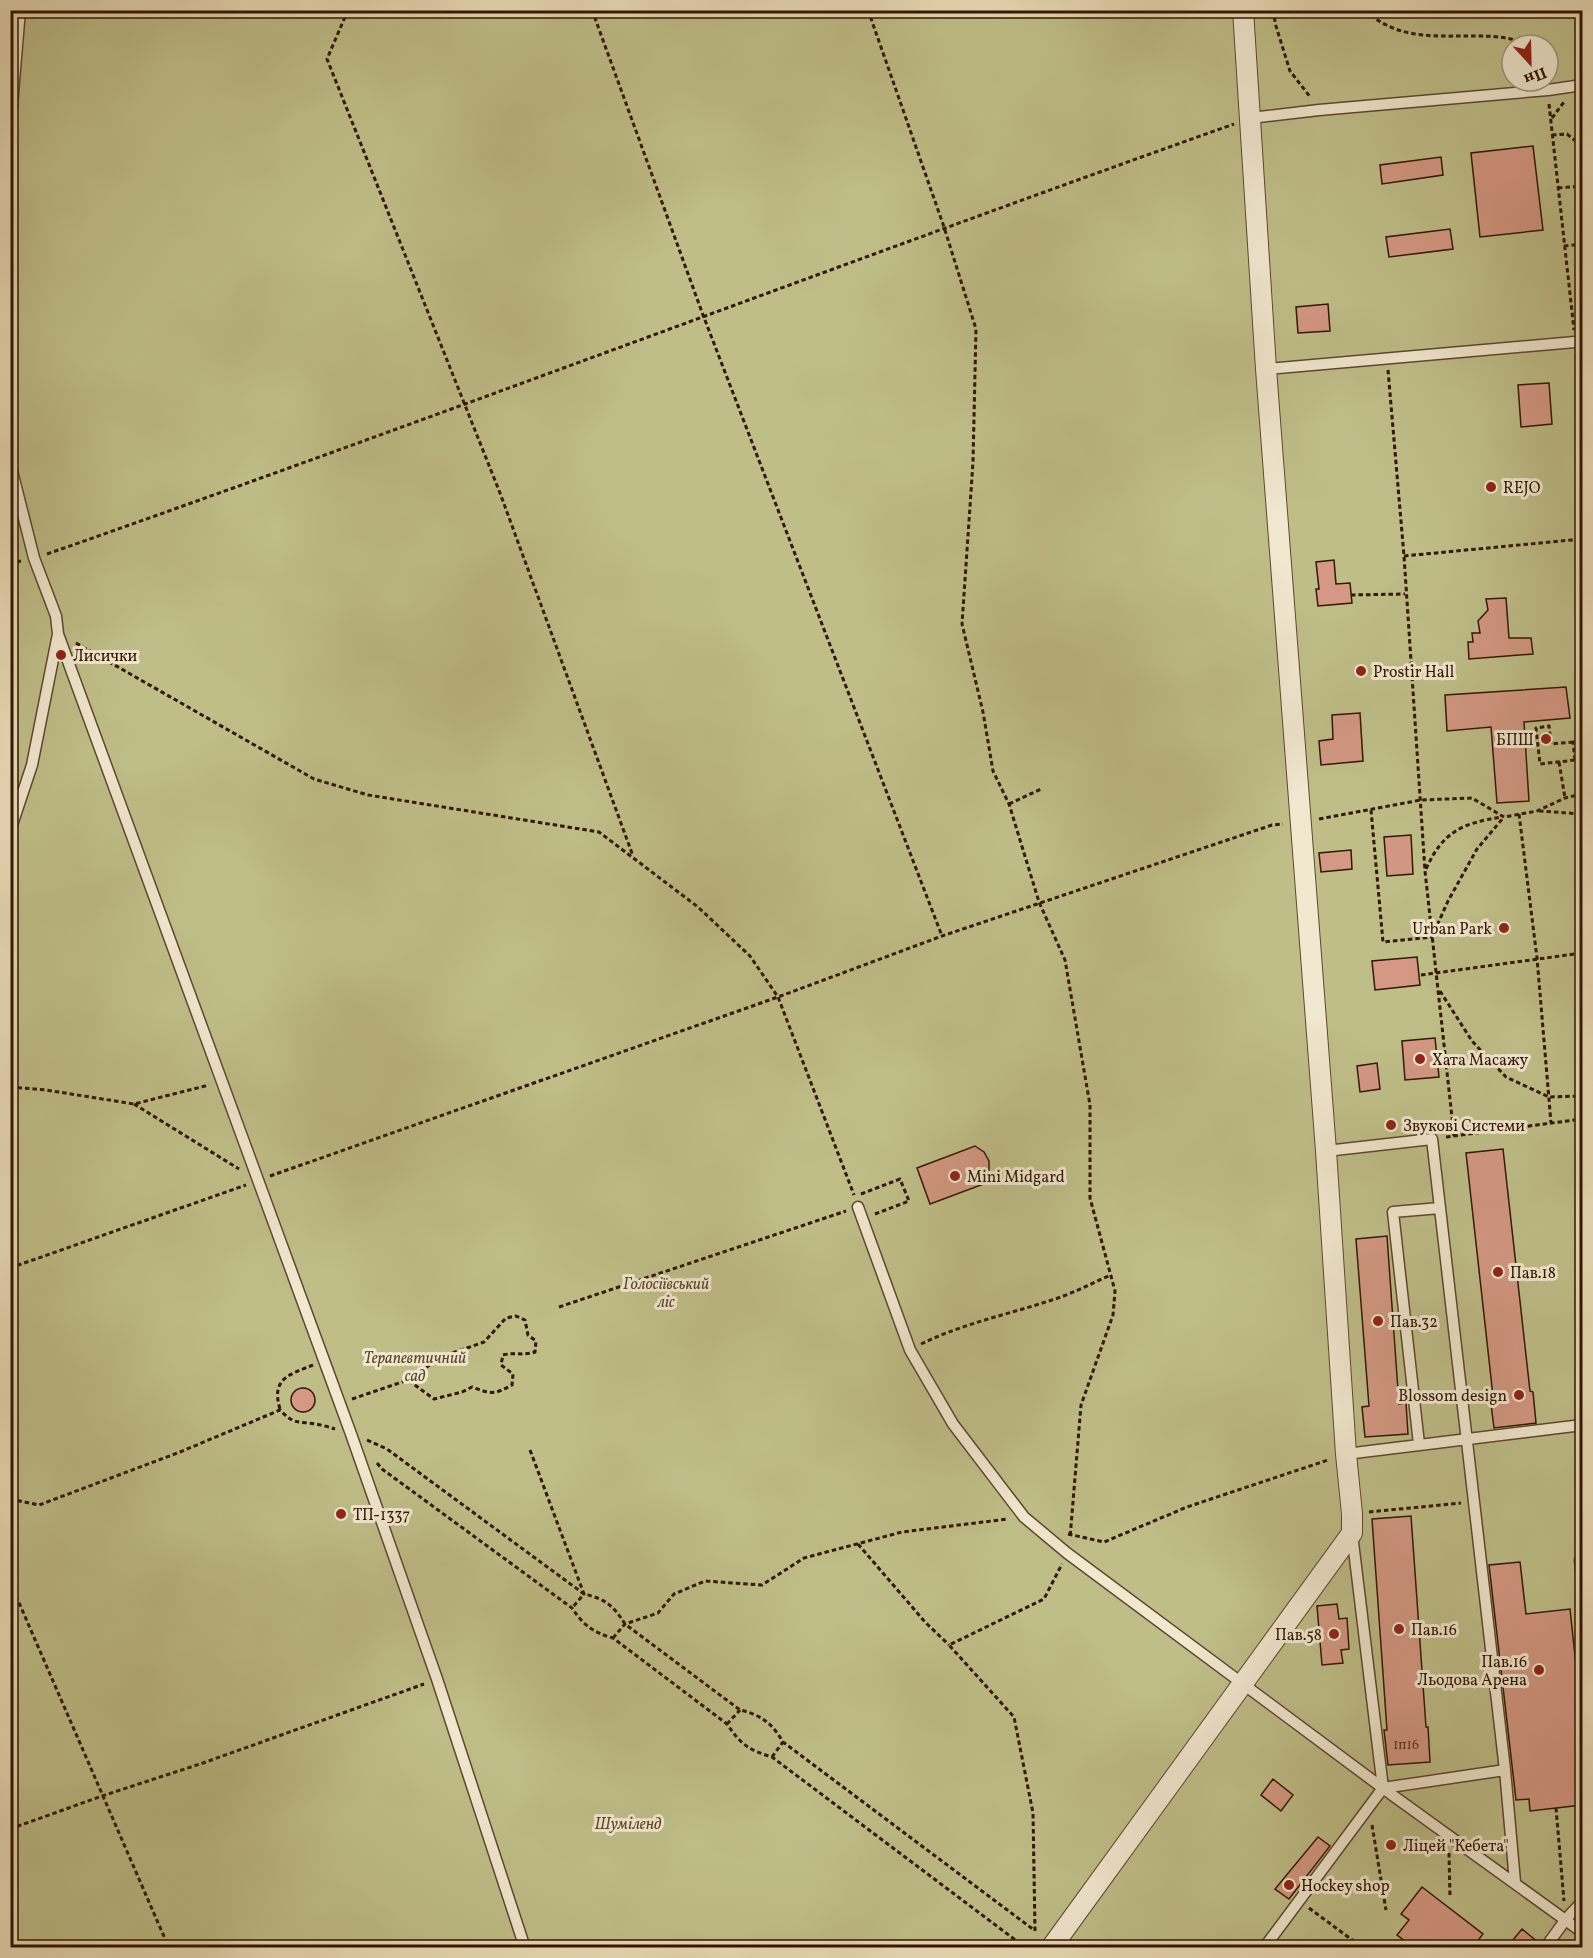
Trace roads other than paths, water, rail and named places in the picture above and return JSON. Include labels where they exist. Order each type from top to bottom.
[{"type":"street","points":[[1052,1946],[1242,1683],[1352,1524],[1266,369],[1243,10]]},
{"type":"lane","points":[[10,129],[20,10]]},
{"type":"lane","points":[[1250,118],[1582,85]]},
{"type":"lane","points":[[1346,108],[1348,120]]},
{"type":"lane","points":[[1266,369],[1575,342]]},
{"type":"lane","points":[[10,463],[34,558],[56,616],[58,633],[351,1434],[437,1679],[525,1947]]},
{"type":"lane","points":[[10,831],[32,765],[58,633]]},
{"type":"lane","points":[[1326,1151],[1432,1139],[1505,1770],[1515,1882]]},
{"type":"lane","points":[[858,1207],[910,1350],[953,1425],[1024,1517],[1067,1553],[1383,1788],[1582,1932]]},
{"type":"lane","points":[[1419,1444],[1394,1212],[1440,1208]]},
{"type":"lane","points":[[1346,1454],[1582,1425]]},
{"type":"lane","points":[[1263,1947],[1383,1788],[1352,1524]]},
{"type":"lane","points":[[1580,1560],[1582,1579]]},
{"type":"lane","points":[[1383,1788],[1505,1770]]},
{"type":"lane","points":[[1545,1947],[1582,1902]]},
{"type":"place","name":"REJO","points":[[1491,487]]},
{"type":"place","name":"Лисички","points":[[61,655]]},
{"type":"place","name":"Prostir Hall","points":[[1361,671]]},
{"type":"place","name":"БПШ","points":[[1546,739]]},
{"type":"place","name":"Urban Park","points":[[1504,928]]},
{"type":"place","name":"Хата Масажу","points":[[1420,1059]]},
{"type":"place","name":"Звукові Системи","points":[[1391,1125]]},
{"type":"place","name":"Mini Midgard","points":[[955,1176]]},
{"type":"place","name":"Пав.18","points":[[1498,1272]]},
{"type":"place","name":"Пав.32","points":[[1378,1321]]},
{"type":"place","name":"Blossom design","points":[[1519,1395]]},
{"type":"place","name":"ТП-1337","points":[[341,1514]]},
{"type":"place","name":"Пав.16","points":[[1399,1629]]},
{"type":"place","name":"Пав.58","points":[[1334,1634]]},
{"type":"place","name":"Пав.16 Льодова Арена","points":[[1539,1670]]},
{"type":"place","name":"Ліцей \"Кебета\"","points":[[1391,1845]]},
{"type":"place","name":"Hockey shop","points":[[1289,1885]]},
{"type":"park label","name":"Голосіївський ліс","points":[[666,1292]]},
{"type":"park label","name":"Терапевтичний сад","points":[[415,1366]]},
{"type":"park label","name":"Шуміленд","points":[[628,1823]]}]
